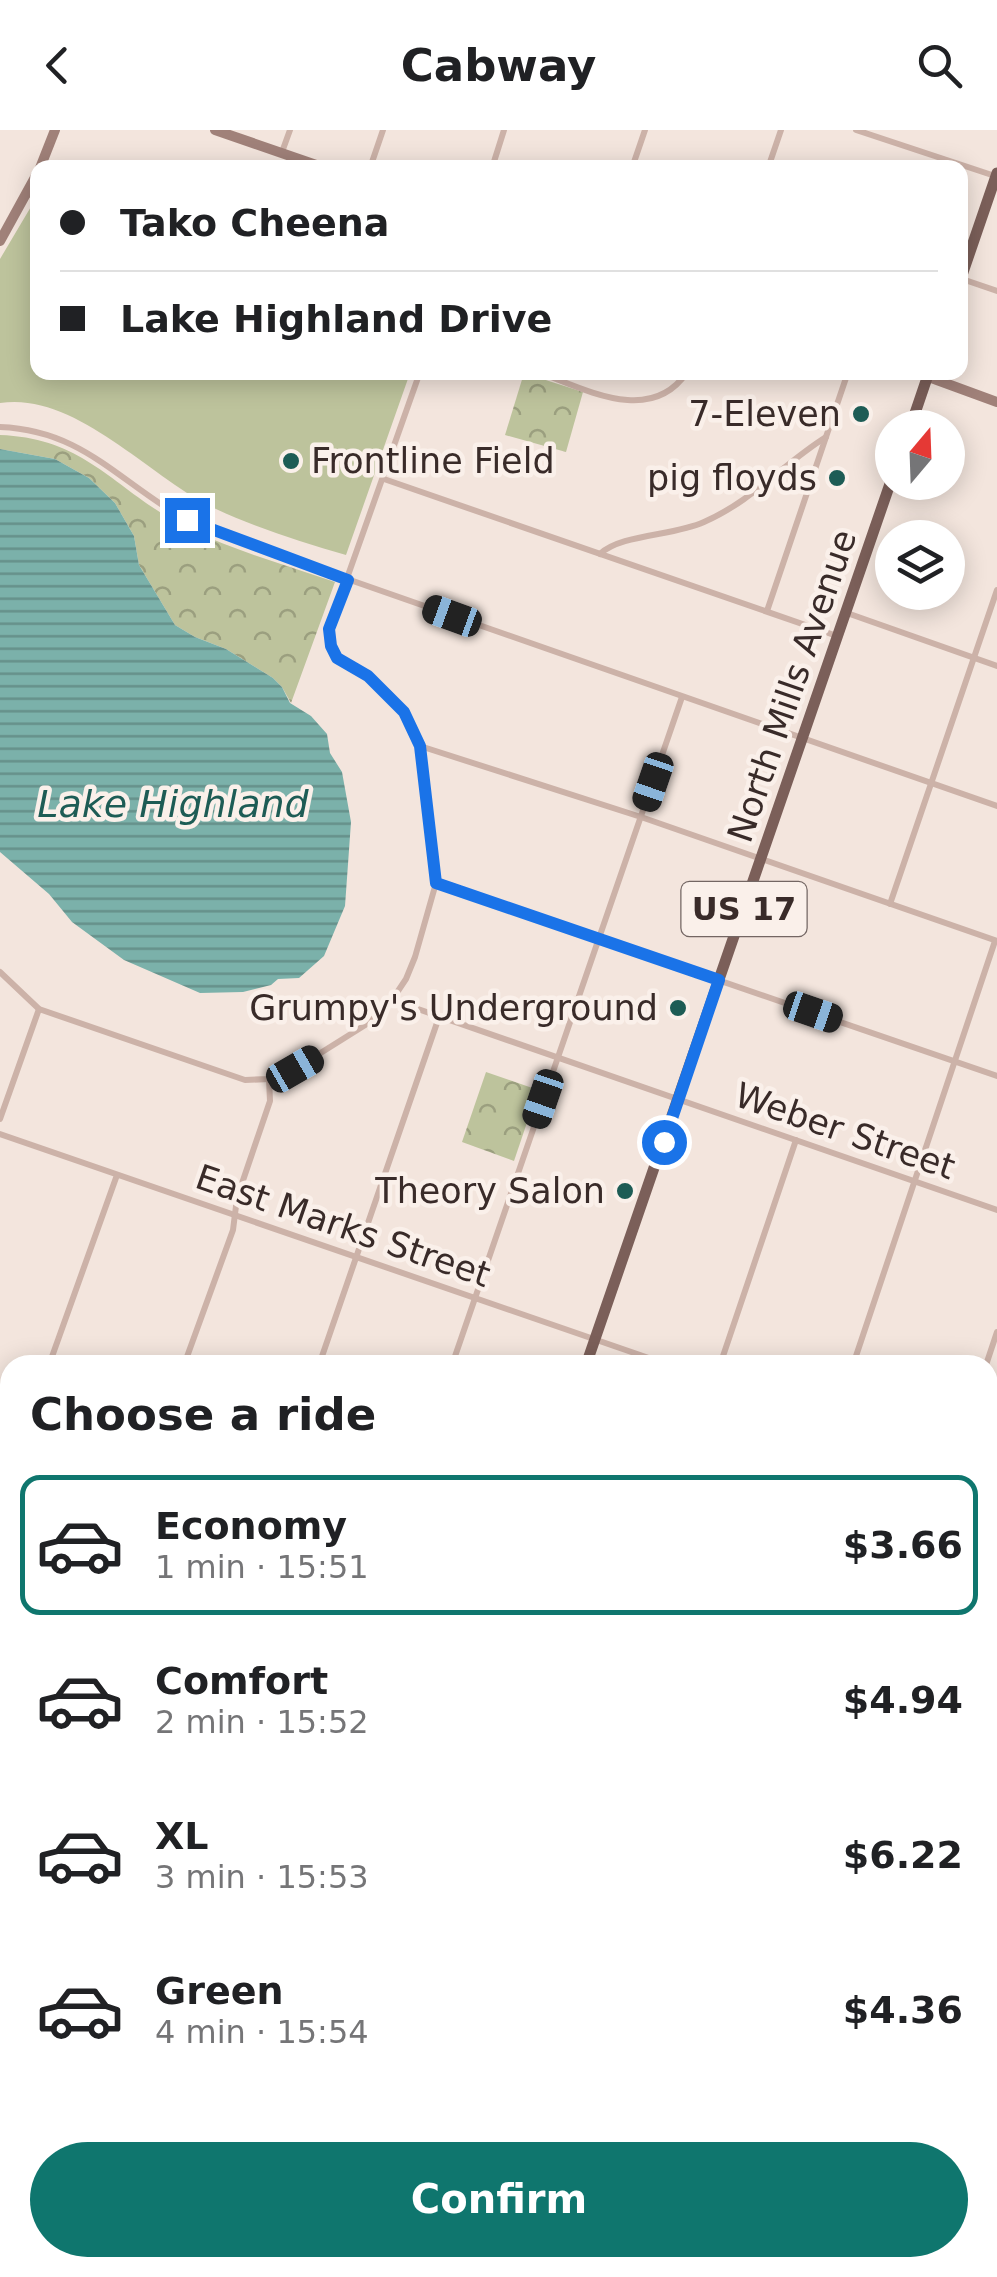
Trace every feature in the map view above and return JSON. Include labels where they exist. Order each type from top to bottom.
[{"type":"main road","points":[[968,257],[997,175]]},
{"type":"main road","points":[[915,410],[922,380]]},
{"type":"main road","name":"North Mills Avenue","points":[[589,1355],[884,500]]},
{"type":"street","points":[[43,160],[54,130]]},
{"type":"street","points":[[214,130],[304,160]]},
{"type":"street","points":[[282,152],[290,130]]},
{"type":"street","points":[[373,160],[383,130]]},
{"type":"street","points":[[495,160],[504,130]]},
{"type":"street","points":[[635,160],[645,130]]},
{"type":"street","points":[[771,160],[781,130]]},
{"type":"street","points":[[856,130],[950,160]]},
{"type":"street","points":[[968,166],[997,175]]},
{"type":"street","points":[[0,241],[30,199]]},
{"type":"street","points":[[968,282],[997,291]]},
{"type":"street","points":[[0,972],[40,1009],[245,1080],[269,1079],[295,1069],[350,1037],[392,1000],[415,957],[436,883],[420,746],[404,712],[388,693],[337,658],[329,629],[417,380]]},
{"type":"street","points":[[561,380],[632,401],[652,400],[669,392],[680,380]]},
{"type":"street","points":[[767,611],[845,380]]},
{"type":"street","points":[[940,380],[997,402]]},
{"type":"street","points":[[0,428],[46,434],[75,444],[187,520],[997,806]]},
{"type":"street","points":[[600,554],[610,544],[684,530],[722,514],[767,485],[806,449],[826,437]]},
{"type":"street","points":[[384,479],[838,636]]},
{"type":"street","points":[[890,904],[997,590]]},
{"type":"street","points":[[846,612],[997,666]]},
{"type":"street","points":[[455,1355],[682,697]]},
{"type":"street","points":[[420,746],[642,817],[996,941],[856,1355]]},
{"type":"street","points":[[436,883],[997,1076]]},
{"type":"street","name":"Weber Street","points":[[392,1000],[997,1210]]},
{"type":"street","points":[[0,1119],[40,1009]]},
{"type":"street","points":[[322,1355],[439,1017]]},
{"type":"street","points":[[188,1355],[233,1230],[237,1198],[270,1101],[269,1079]]},
{"type":"street","name":"East Marks Street","points":[[0,1134],[639,1355]]},
{"type":"street","points":[[723,1355],[796,1140]]},
{"type":"street","points":[[54,1355],[117,1175]]},
{"type":"green space","points":[[30,208],[30,380],[408,380],[346,555],[216,509],[85,423],[57,410],[28,403],[0,403],[0,259]]},
{"type":"green space","points":[[522,380],[546,380],[583,392],[566,452],[505,435]]},
{"type":"green space","points":[[0,435],[57,446],[190,529],[335,582],[291,703],[273,678],[226,649],[175,625],[139,565],[134,536],[115,503],[89,478],[55,459],[0,449]]},
{"type":"green space","points":[[486,1072],[538,1090],[514,1161],[462,1142]]},
{"type":"water","name":"Lake Highland","points":[[0,449],[55,459],[89,478],[115,503],[134,536],[139,565],[175,625],[226,649],[273,678],[290,703],[311,716],[327,734],[330,753],[342,772],[351,822],[345,906],[324,956],[299,978],[278,979],[271,985],[243,992],[200,993],[124,960],[72,922],[49,894],[0,852]]},
{"type":"place","name":"7-Eleven","points":[[861,414]]},
{"type":"place","name":"Frontline Field","points":[[291,461]]},
{"type":"place","name":"pig floyds","points":[[837,478]]},
{"type":"place","name":"Grumpy's Underground","points":[[678,1008]]},
{"type":"place","name":"Theory Salon","points":[[625,1191]]},
{"type":"route","points":[[187,520],[348,580],[329,629],[331,646],[337,658],[388,693],[404,712],[420,746],[436,883],[719,980],[664,1142]]}]
